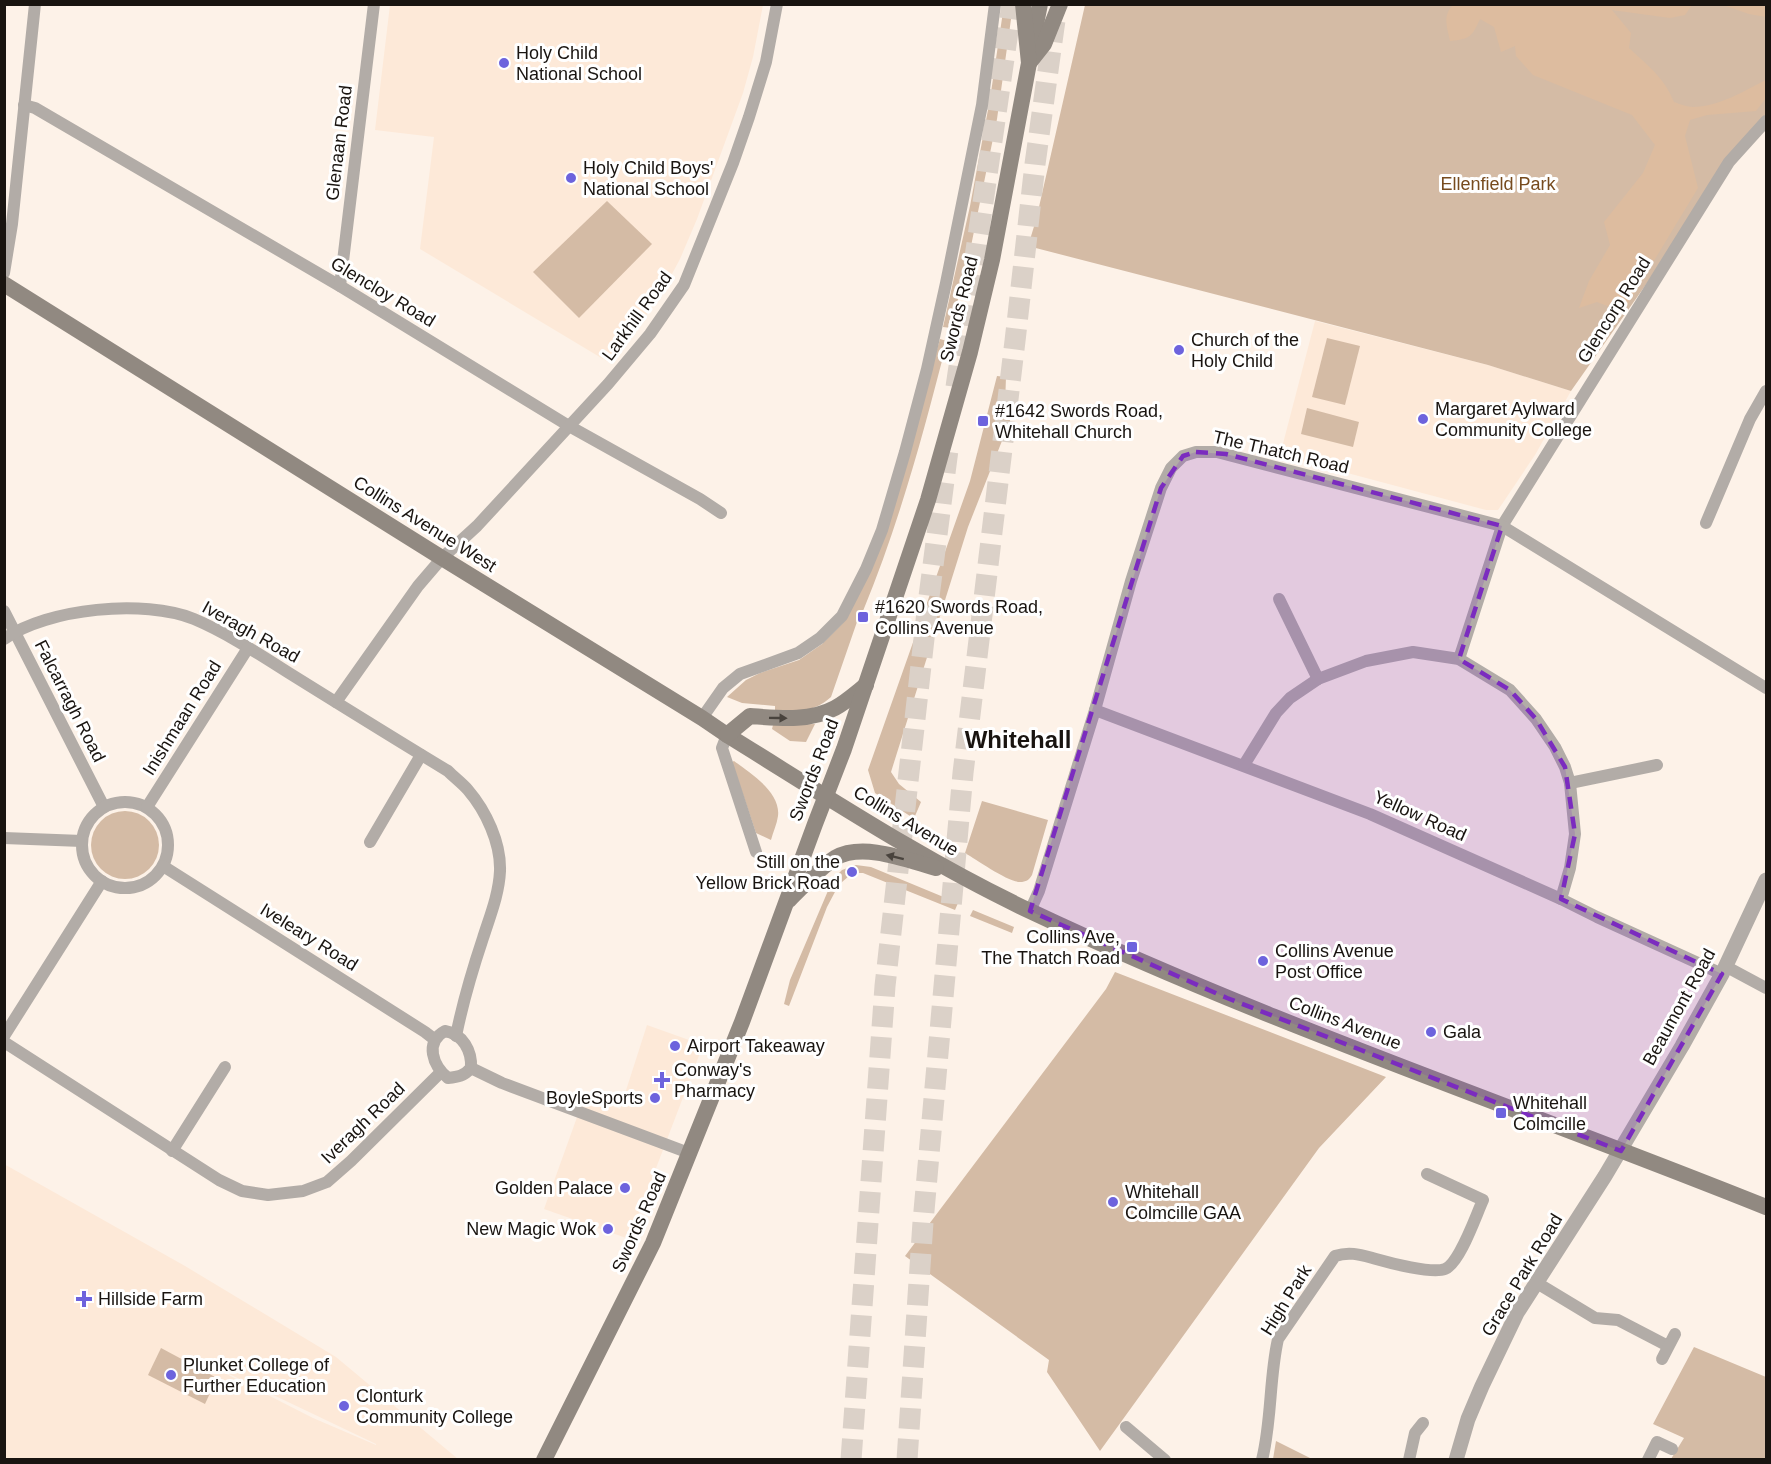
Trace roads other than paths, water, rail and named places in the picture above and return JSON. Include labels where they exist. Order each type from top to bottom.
[{"type":"main road","name":"Swords Road","points":[[544,1460],[653,1243],[742,1022],[866,685],[928,500],[970,352],[992,260],[1029,63],[1023,4]]},
{"type":"main road","points":[[1029,63],[1040,4]]},
{"type":"main road","name":"Swords Road","points":[[1029,63],[1044,44],[1060,4]]},
{"type":"main road","name":"Collins Avenue West","points":[[4,284],[826,796]]},
{"type":"main road","points":[[727,735],[750,716],[785,718],[820,714],[835,708],[866,685]]},
{"type":"main road","name":"Collins Avenue","points":[[826,796],[952,871],[1030,911],[1227,998],[1767,1207]]},
{"type":"main road","points":[[786,903],[833,859],[847,853],[860,851],[878,853],[952,871]]},
{"type":"street","points":[[4,273],[12,224],[34,4]]},
{"type":"street","name":"Glenaan Road","points":[[340,286],[374,4]]},
{"type":"street","name":"Larkhill Road","points":[[442,558],[477,526],[608,384],[650,334],[684,285],[749,117],[766,62],[777,4]]},
{"type":"street","name":"Swords Road","points":[[702,718],[723,688],[740,674],[798,653],[820,638],[842,616],[866,569],[882,530],[927,369],[982,105],[995,4]]},
{"type":"street","name":"Glencloy Road","points":[[24,105],[35,108],[340,286],[569,426],[721,513]]},
{"type":"street","name":"Glencorp Road","points":[[1459,659],[1502,526],[1729,162],[1767,121]]},
{"type":"street","points":[[1706,523],[1750,419],[1767,391]]},
{"type":"street","name":"The Thatch Road","points":[[1030,911],[1039,891],[1161,488],[1171,468],[1183,456],[1196,452],[1217,452],[1502,526],[1767,688]]},
{"type":"street","points":[[336,702],[418,586],[442,558]]},
{"type":"street","points":[[1279,599],[1318,678]]},
{"type":"street","name":"Iveragh Road","points":[[9,636],[58,616],[89,610],[131,608],[165,612],[193,619],[248,648],[448,771],[468,790],[483,812],[497,847],[500,870],[496,895],[465,993],[456,1036]]},
{"type":"street","name":"Falcarragh Road","points":[[4,611],[9,636],[104,807]]},
{"type":"street","name":"Inishmaan Road","points":[[147,807],[248,648]]},
{"type":"street","points":[[1244,765],[1276,713],[1290,698],[1318,678],[1365,661],[1413,652],[1459,659],[1510,690],[1536,719],[1565,767],[1570,783],[1575,834],[1570,868],[1561,899]]},
{"type":"street","name":"Yellow Road","points":[[1095,710],[1370,813],[1597,917],[1767,987]]},
{"type":"street","points":[[727,735],[722,748],[756,852]]},
{"type":"street","points":[[370,842],[421,755]]},
{"type":"street","points":[[1570,783],[1657,765]]},
{"type":"street","points":[[118,802],[133,802],[147,807],[165,827],[168,853],[163,866],[154,877],[142,885],[129,888],[115,887],[102,881],[86,864],[82,841],[86,828],[93,816],[104,807],[118,802]]},
{"type":"street","points":[[4,838],[82,841]]},
{"type":"street","name":"Iveleary Road","points":[[163,866],[434,1039]]},
{"type":"street","name":"Beaumont Road","points":[[1621,1150],[1724,970],[1767,880]]},
{"type":"street","points":[[4,1036],[102,881]]},
{"type":"street","points":[[445,1031],[464,1042],[469,1051],[471,1068],[467,1073],[448,1078],[441,1072],[435,1064],[434,1039],[445,1031]]},
{"type":"street","name":"Iveragh Road","points":[[4,1042],[219,1180],[242,1191],[268,1196],[303,1191],[327,1182],[441,1072]]},
{"type":"street","points":[[172,1151],[225,1067]]},
{"type":"street","points":[[471,1068],[502,1083],[689,1153]]},
{"type":"street","name":"Grace Park Road","points":[[1456,1460],[1468,1419],[1517,1313],[1621,1150]]},
{"type":"street","name":"High Park","points":[[1262,1460],[1278,1339],[1335,1256],[1345,1252],[1355,1253],[1392,1264],[1437,1271],[1447,1269],[1457,1258],[1483,1200],[1427,1174]]},
{"type":"street","points":[[1537,1283],[1595,1318],[1618,1320],[1668,1346]]},
{"type":"street","points":[[1662,1359],[1675,1334]]},
{"type":"street","points":[[1409,1460],[1415,1432],[1423,1423]]},
{"type":"street","points":[[1126,1427],[1165,1460]]},
{"type":"street","points":[[1649,1458],[1658,1442],[1672,1449]]},
{"type":"tunnel","points":[[956,387],[1012,4]]},
{"type":"tunnel","points":[[907,1460],[923,1222],[963,773],[1035,164],[1055,20]]},
{"type":"tunnel","points":[[851,1460],[885,986],[927,612],[949,442]]},
{"type":"place","name":"Holy Child National School","points":[[504,63]]},
{"type":"place","name":"Holy Child Boys' National School","points":[[571,178]]},
{"type":"place","name":"Church of the Holy Child","points":[[1179,350]]},
{"type":"place","name":"Margaret Aylward Community College","points":[[1423,419]]},
{"type":"place","name":"#1642 Swords Road, Whitehall Church","points":[[983,421]]},
{"type":"place","name":"#1620 Swords Road, Collins Avenue","points":[[863,617]]},
{"type":"place","name":"Still on the Yellow Brick Road","points":[[852,872]]},
{"type":"place","name":"Collins Ave, The Thatch Road","points":[[1132,947]]},
{"type":"place","name":"Collins Avenue Post Office","points":[[1263,961]]},
{"type":"place","name":"Gala","points":[[1431,1032]]},
{"type":"place","name":"Airport Takeaway","points":[[675,1046]]},
{"type":"place","name":"Conway's Pharmacy","points":[[662,1080]]},
{"type":"place","name":"BoyleSports","points":[[655,1098]]},
{"type":"place","name":"Whitehall Colmcille","points":[[1501,1113]]},
{"type":"place","name":"Golden Palace","points":[[625,1188]]},
{"type":"place","name":"Whitehall Colmcille GAA","points":[[1113,1202]]},
{"type":"place","name":"New Magic Wok","points":[[608,1229]]},
{"type":"place","name":"Hillside Farm","points":[[84,1299]]},
{"type":"place","name":"Plunket College of Further Education","points":[[171,1375]]},
{"type":"place","name":"Clonturk Community College","points":[[344,1406]]},
{"type":"district","name":"Whitehall","points":[[1018,740]]},
{"type":"park label","name":"Ellenfield Park","points":[[1498,184]]}]
